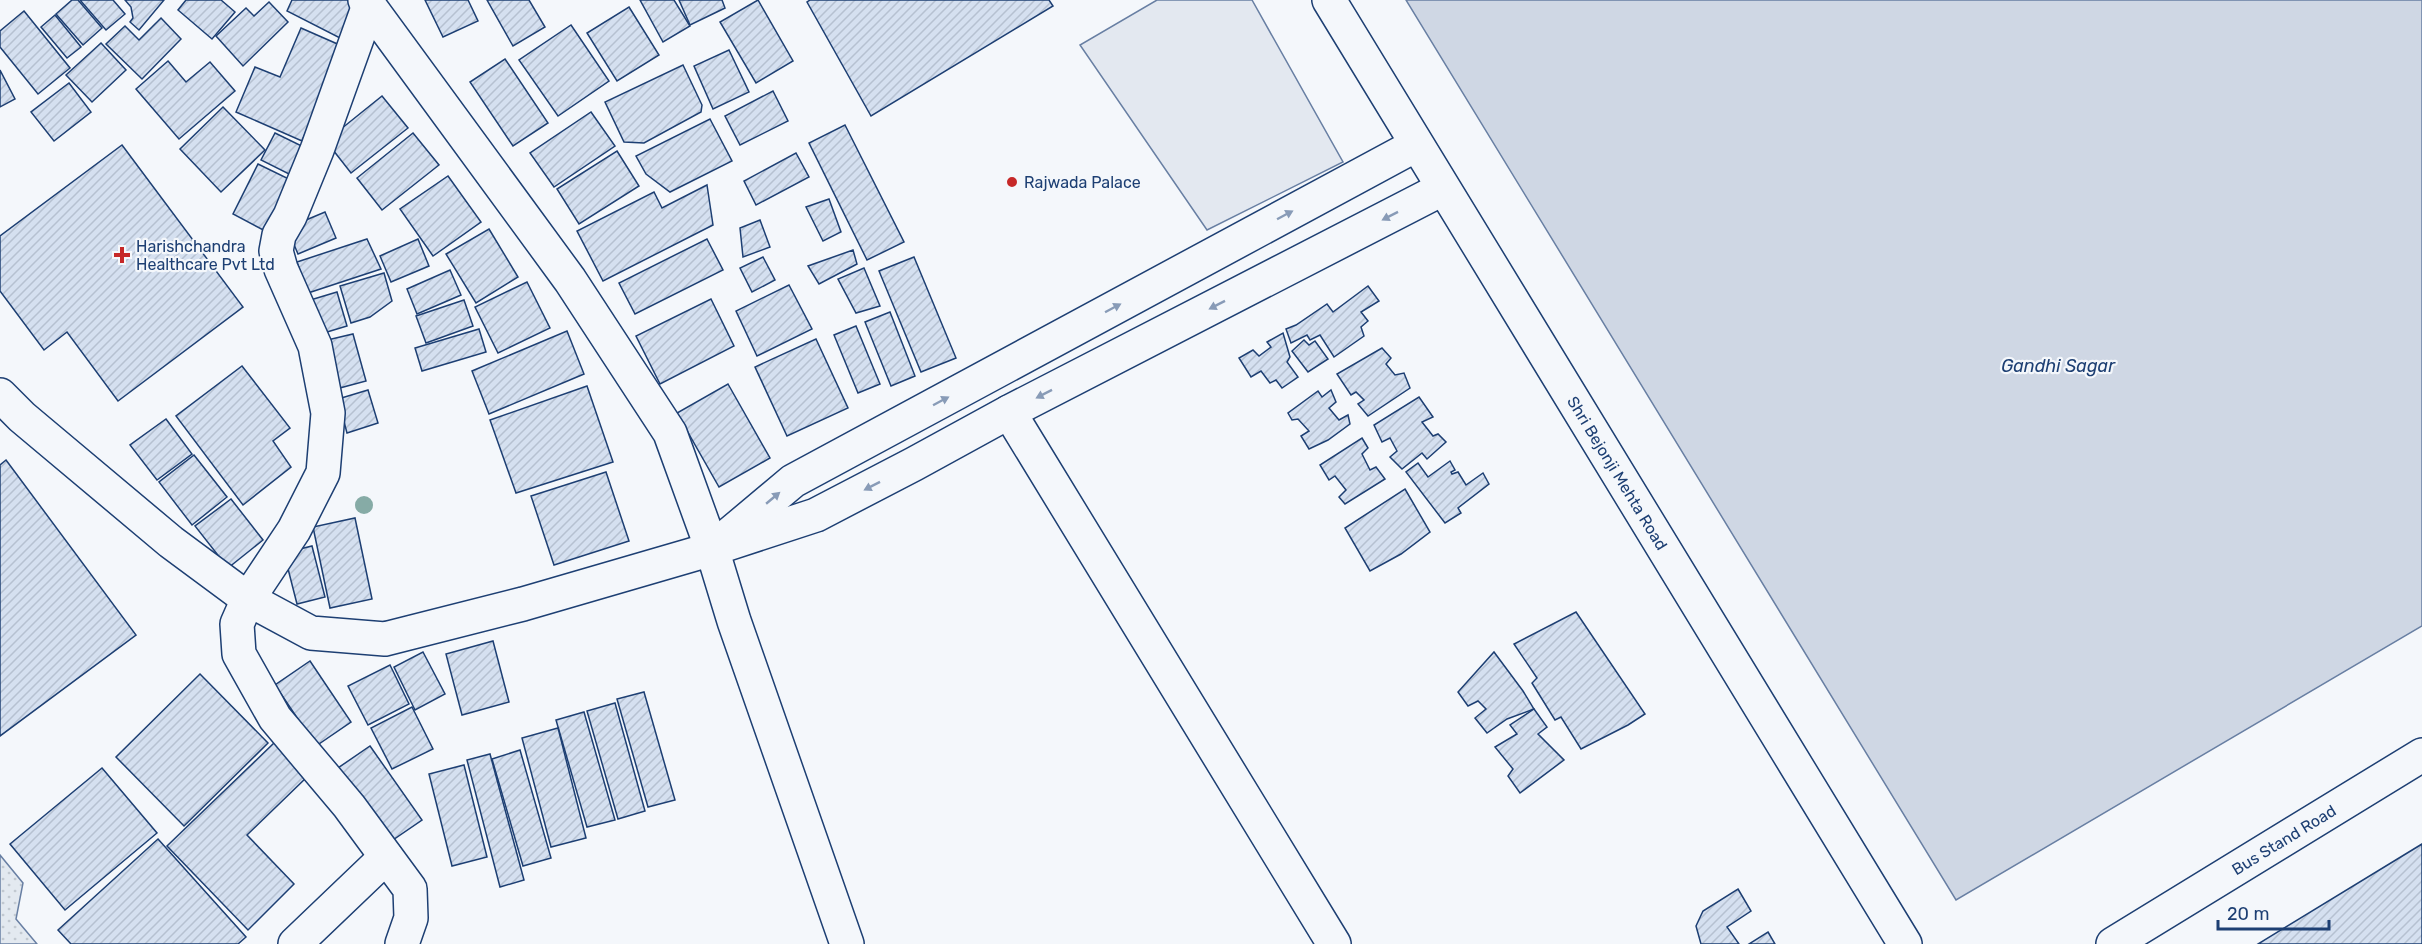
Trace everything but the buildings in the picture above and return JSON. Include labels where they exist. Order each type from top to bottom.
[{"type":"street","name":"Shri Bejonji Mehta Road","points":[[1329,0],[1442,189],[1905,944]]},
{"type":"street","points":[[367,2],[570,280],[669,433],[712,549],[734,621],[847,944]]},
{"type":"street","points":[[367,2],[317,150],[290,216],[279,235],[276,251],[281,268],[315,346],[328,413],[323,473],[294,530],[248,599],[237,624],[240,654],[275,718],[349,806],[410,889],[411,918],[402,944]]},
{"type":"street","points":[[712,549],[793,481],[1416,145]]},
{"type":"street","points":[[0,395],[22,417],[171,542],[248,599],[310,633],[385,639],[523,604],[712,549],[816,515],[1009,412],[1442,189]]},
{"type":"street","points":[[1009,412],[1334,944]]},
{"type":"street","name":"Bus Stand Road","points":[[2113,944],[2422,755]]},
{"type":"street","points":[[295,944],[386,857]]},
{"type":"shaded area","points":[[1157,0],[1252,0],[1343,162],[1207,230],[1080,45]]},
{"type":"shaded area","points":[[0,855],[23,883],[16,919],[37,944],[0,944]]},
{"type":"water","name":"Gandhi Sagar","points":[[1406,0],[2422,0],[2422,626],[1956,900]]},
{"type":"place","name":"Rajwada Palace","points":[[1012,182]]},
{"type":"place","name":"Harishchandra Healthcare Pvt Ltd","points":[[122,255]]}]
